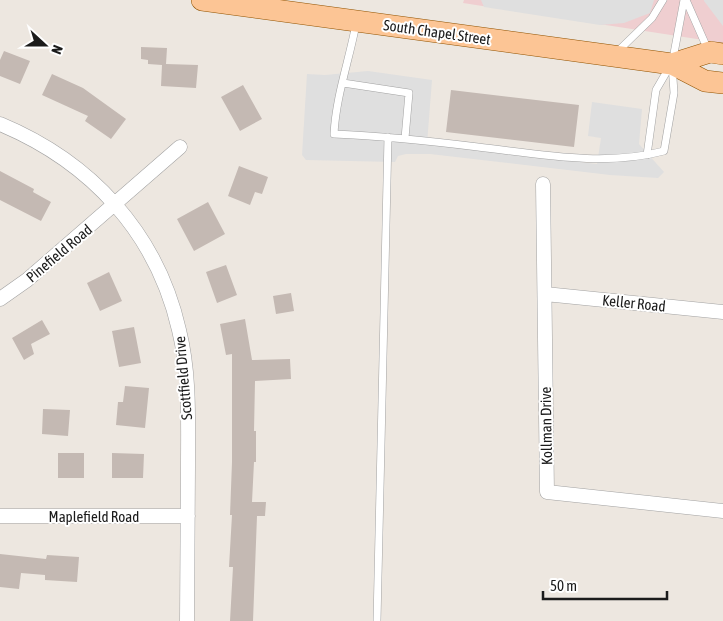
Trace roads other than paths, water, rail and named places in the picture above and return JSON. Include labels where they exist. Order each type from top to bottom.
[{"type":"main road","name":"South Chapel Street","points":[[202,0],[257,4],[357,21],[672,64],[705,81],[723,83]]},
{"type":"main road","name":"South Chapel Street","points":[[672,64],[716,53]]},
{"type":"street","name":"Scottfield Drive","points":[[0,124],[27,136],[60,155],[80,170],[115,204],[142,239],[154,260],[173,306],[180,331],[187,388],[187,621]]},
{"type":"street","name":"Pinefield Road","points":[[0,299],[27,280],[180,147]]},
{"type":"street","name":"Kollman Drive","points":[[543,184],[547,492],[723,511]]},
{"type":"street","name":"Keller Road","points":[[545,294],[723,312]]},
{"type":"street","name":"Maplefield Road","points":[[0,516],[188,516]]},
{"type":"lane","points":[[613,56],[652,18],[663,0]]},
{"type":"lane","points":[[685,0],[716,53]]},
{"type":"lane","points":[[357,21],[335,110],[334,134],[405,138],[584,159],[647,156],[664,151],[674,93],[672,64],[685,0]]},
{"type":"lane","points":[[647,156],[656,90],[672,64]]},
{"type":"lane","points":[[343,83],[409,93],[405,138]]},
{"type":"lane","points":[[377,621],[388,137]]}]
